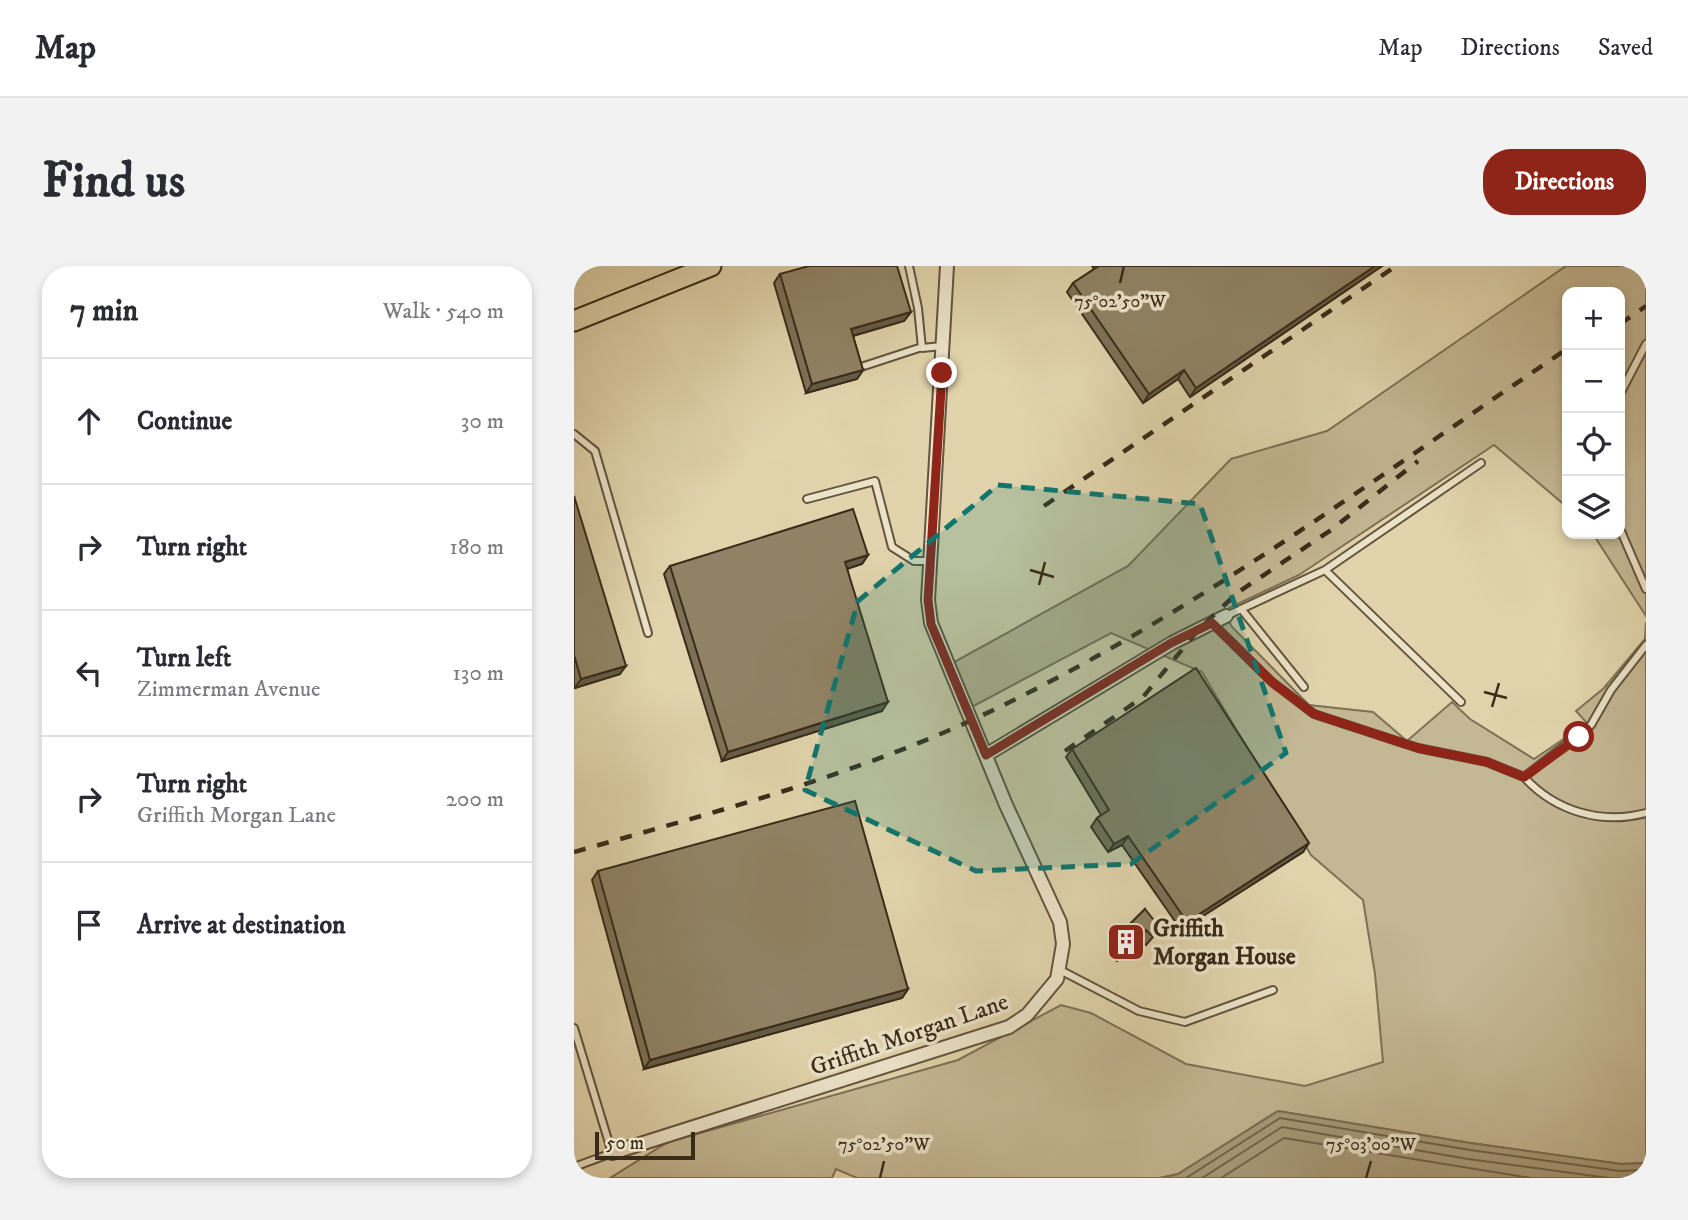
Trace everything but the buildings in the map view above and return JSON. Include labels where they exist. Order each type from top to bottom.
[{"type":"main road","points":[[574,321],[710,266]]},
{"type":"street","name":"Griffith Morgan Lane","points":[[612,1153],[1009,1027],[1047,995],[1060,970],[1063,944],[1060,922],[931,624],[928,600],[947,266]]},
{"type":"street","points":[[986,755],[1171,643],[1226,616]]},
{"type":"lane","points":[[908,266],[918,308],[922,347]]},
{"type":"lane","points":[[1625,384],[1646,344]]},
{"type":"lane","points":[[861,368],[922,347],[944,346]]},
{"type":"lane","points":[[574,434],[595,451],[648,633]]},
{"type":"lane","points":[[1226,616],[1325,570],[1481,463]]},
{"type":"lane","points":[[807,499],[875,481],[892,547],[914,561],[931,561]]},
{"type":"lane","points":[[1624,539],[1646,589]]},
{"type":"lane","points":[[1325,570],[1461,702]]},
{"type":"lane","points":[[1242,610],[1304,687]]},
{"type":"lane","points":[[1212,623],[1272,682],[1314,714],[1418,748],[1487,762],[1524,777],[1538,792],[1585,814],[1621,818],[1646,813]]},
{"type":"lane","points":[[1524,777],[1591,725],[1611,690],[1646,646]]},
{"type":"lane","points":[[1060,970],[1139,1011],[1185,1023],[1273,990]]},
{"type":"lane","points":[[574,1028],[612,1153],[574,1167]]},
{"type":"highlighted area","points":[[998,485],[1200,504],[1286,753],[1131,864],[976,871],[805,790],[858,601]]},
{"type":"shaded area","points":[[1566,266],[1646,266],[1646,616],[1596,539],[1625,539],[1625,287],[1562,287],[1562,503],[1494,445],[1299,575],[1229,608],[1226,616],[1232,627],[1309,705],[1373,712],[1407,741],[1452,702],[1470,719],[1534,759],[1587,723],[1576,711],[1604,688],[1645,639],[1646,622],[1646,1163],[1621,1164],[1471,1143],[1278,1111],[1178,1174],[1160,1178],[857,1178],[836,1169],[832,1178],[610,1178],[668,1142],[958,1060],[1061,1005],[1091,1013],[1186,1064],[1305,1086],[1383,1062],[1375,974],[1363,900],[1311,855],[1202,672],[1111,633],[966,710],[947,666],[1128,566],[1231,459],[1327,431]]},
{"type":"water","points":[[1278,1111],[1470,1143],[1621,1164],[1646,1163],[1646,1178],[1160,1178],[1178,1174]]},
{"type":"railway","points":[[1044,506],[1396,266]]},
{"type":"railway","points":[[1625,321],[1646,306]]},
{"type":"railway","points":[[574,852],[774,794],[873,761],[970,721],[1049,682],[1126,640],[1276,547],[1566,350]]},
{"type":"railway","points":[[1065,751],[1143,697],[1199,629],[1237,593],[1331,530],[1418,461]]},
{"type":"place","name":"Griffith Morgan House","points":[[1126,942]]},
{"type":"route","points":[[942,373],[928,600],[931,624],[986,755],[1171,643],[1212,623],[1272,682],[1314,714],[1369,734],[1418,748],[1487,762],[1524,777],[1579,737]]}]
